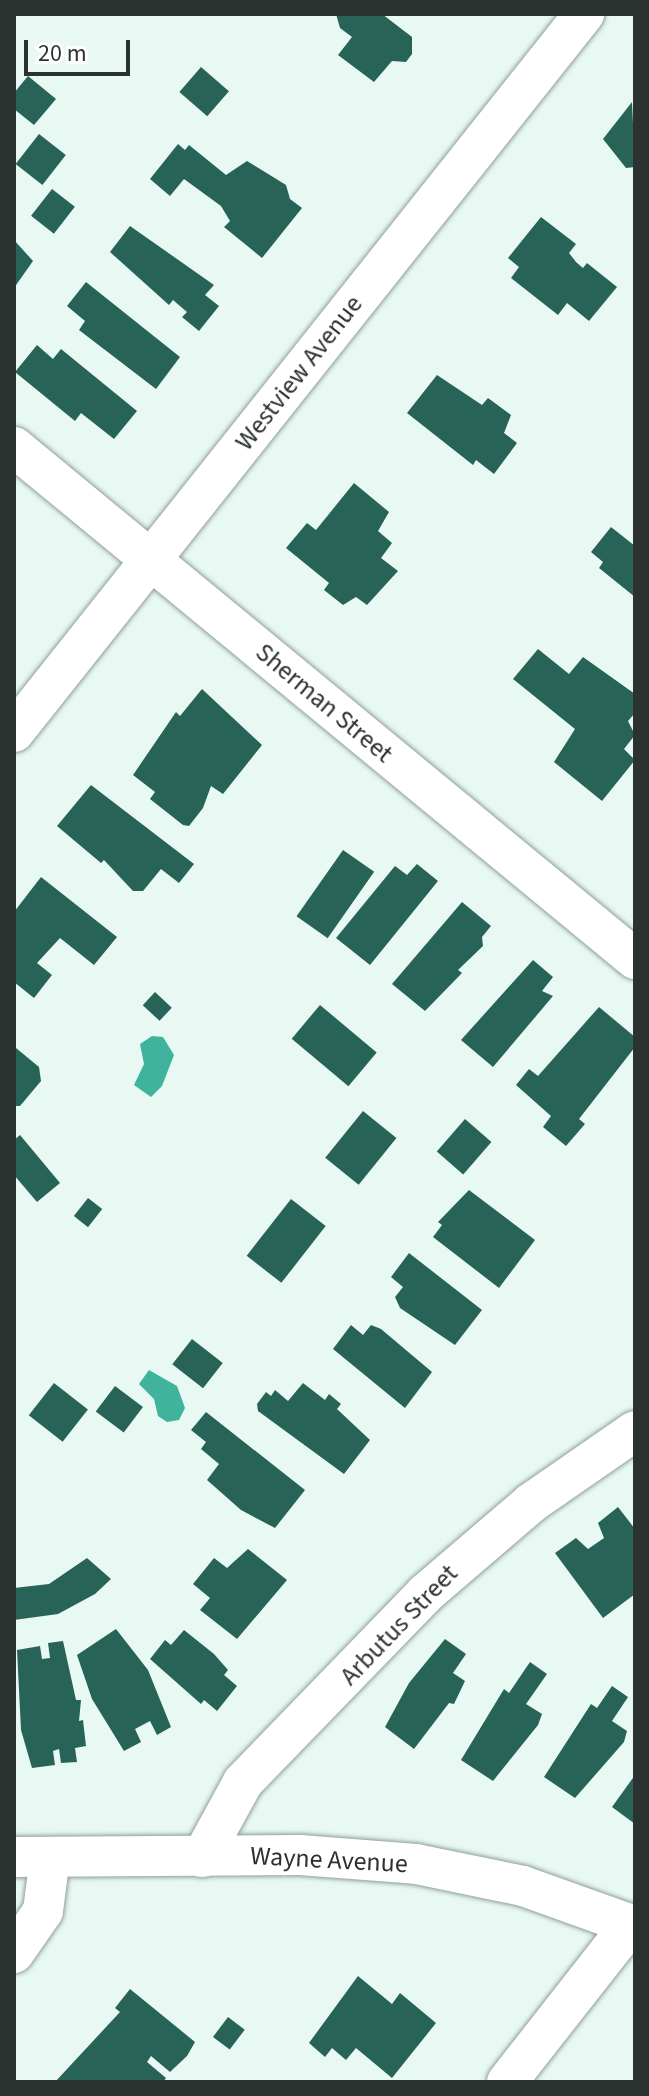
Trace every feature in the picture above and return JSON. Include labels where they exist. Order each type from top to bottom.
[{"type":"street","name":"Westview Avenue","points":[[14,732],[584,14]]},
{"type":"street","name":"Sherman Street","points":[[14,447],[635,959]]},
{"type":"street","name":"Arbutus Street","points":[[202,1857],[243,1782],[425,1594],[531,1503],[635,1431]]},
{"type":"street","name":"Wayne Avenue","points":[[32,1857],[300,1855],[416,1864],[523,1886],[633,1925]]},
{"type":"street","points":[[14,1953],[43,1911],[32,1857]]},
{"type":"street","points":[[507,2082],[633,1925]]},
{"type":"shaded area","points":[[152,1036],[163,1037],[174,1055],[162,1086],[151,1097],[134,1085],[144,1064],[140,1044]]},
{"type":"shaded area","points":[[149,1370],[177,1386],[185,1408],[179,1420],[167,1422],[158,1416],[154,1399],[139,1384]]},
{"type":"building","points":[[336,14],[382,14],[412,37],[412,54],[406,62],[392,61],[374,82],[338,55],[352,37],[340,28]]},
{"type":"building","points":[[201,67],[229,91],[207,116],[179,92]]},
{"type":"building","points":[[28,76],[56,99],[34,125],[14,109],[14,93]]},
{"type":"building","points":[[632,102],[635,167],[626,168],[603,139]]},
{"type":"building","points":[[39,134],[66,155],[42,185],[16,164]]},
{"type":"building","points":[[178,144],[185,150],[189,145],[226,175],[247,161],[286,185],[290,199],[302,208],[262,258],[224,227],[230,221],[221,206],[184,179],[170,196],[150,179]]},
{"type":"building","points":[[52,189],[75,207],[54,234],[31,216]]},
{"type":"building","points":[[541,217],[576,244],[569,253],[576,262],[583,268],[587,263],[617,287],[589,321],[567,303],[558,315],[511,278],[519,267],[508,258]]},
{"type":"building","points":[[130,226],[214,285],[205,295],[219,306],[199,331],[182,317],[187,312],[173,300],[169,305],[110,252]]},
{"type":"building","points":[[14,240],[33,261],[14,288]]},
{"type":"building","points":[[86,282],[180,357],[156,389],[79,330],[85,321],[67,306]]},
{"type":"building","points":[[37,345],[53,359],[61,349],[137,411],[114,439],[81,413],[75,421],[15,372]]},
{"type":"building","points":[[437,375],[482,405],[488,398],[511,415],[504,433],[517,443],[494,474],[476,460],[473,465],[407,413]]},
{"type":"building","points":[[354,483],[389,512],[378,531],[392,543],[381,558],[398,571],[367,605],[356,597],[343,605],[324,590],[329,583],[286,548],[307,523],[316,530]]},
{"type":"building","points":[[611,527],[635,546],[635,597],[599,568],[603,562],[591,552]]},
{"type":"building","points":[[538,649],[569,674],[583,657],[635,694],[635,713],[628,721],[635,735],[624,749],[635,760],[602,801],[554,762],[575,729],[513,679]]},
{"type":"building","points":[[202,689],[262,745],[223,794],[211,786],[203,808],[189,826],[183,825],[150,799],[155,792],[133,775],[176,712],[180,716]]},
{"type":"building","points":[[91,785],[194,864],[179,883],[161,869],[143,891],[133,891],[104,860],[101,863],[57,826]]},
{"type":"building","points":[[343,850],[374,872],[328,938],[297,916]]},
{"type":"building","points":[[417,864],[438,881],[370,965],[336,938],[395,866],[407,875]]},
{"type":"building","points":[[41,877],[117,937],[94,965],[60,938],[37,963],[52,975],[34,998],[14,982],[14,912]]},
{"type":"building","points":[[462,902],[491,926],[482,937],[483,946],[458,970],[462,973],[425,1011],[392,984]]},
{"type":"building","points":[[533,960],[553,977],[542,991],[553,996],[493,1067],[461,1040]]},
{"type":"building","points":[[155,992],[172,1008],[160,1021],[143,1005]]},
{"type":"building","points":[[320,1005],[377,1053],[348,1086],[292,1039]]},
{"type":"building","points":[[599,1007],[635,1037],[635,1047],[579,1119],[585,1124],[566,1146],[543,1127],[551,1116],[516,1085],[529,1069],[538,1076]]},
{"type":"building","points":[[16,1048],[39,1067],[41,1081],[20,1106],[14,1106]]},
{"type":"building","points":[[363,1111],[396,1138],[359,1185],[325,1158]]},
{"type":"building","points":[[465,1119],[491,1142],[463,1174],[437,1151]]},
{"type":"building","points":[[20,1135],[60,1183],[37,1202],[14,1175],[14,1140]]},
{"type":"building","points":[[469,1190],[535,1240],[499,1288],[433,1237],[442,1225],[438,1222]]},
{"type":"building","points":[[88,1198],[102,1209],[88,1227],[74,1216]]},
{"type":"building","points":[[291,1199],[326,1226],[281,1283],[247,1256]]},
{"type":"building","points":[[409,1253],[482,1310],[455,1345],[400,1308],[395,1297],[403,1287],[391,1277]]},
{"type":"building","points":[[351,1325],[363,1335],[371,1325],[381,1329],[432,1372],[405,1408],[333,1349]]},
{"type":"building","points":[[192,1339],[223,1363],[203,1388],[172,1364]]},
{"type":"building","points":[[54,1383],[88,1409],[63,1442],[29,1415]]},
{"type":"building","points":[[303,1383],[325,1400],[329,1394],[341,1404],[337,1409],[370,1440],[344,1474],[258,1411],[257,1404],[266,1392],[271,1396],[275,1390],[288,1401]]},
{"type":"building","points":[[115,1386],[143,1407],[124,1433],[96,1412]]},
{"type":"building","points":[[206,1412],[305,1490],[275,1528],[241,1510],[207,1480],[219,1464],[201,1449],[206,1442],[191,1430]]},
{"type":"building","points":[[618,1507],[635,1529],[635,1594],[603,1618],[555,1553],[576,1538],[588,1549],[604,1538],[598,1523]]},
{"type":"building","points":[[248,1549],[287,1580],[237,1639],[200,1610],[210,1598],[193,1584],[214,1558],[227,1568]]},
{"type":"building","points":[[87,1558],[111,1579],[95,1594],[58,1614],[14,1620],[14,1588],[49,1584]]},
{"type":"building","points":[[116,1629],[148,1670],[171,1727],[157,1735],[150,1721],[135,1729],[141,1742],[124,1751],[92,1699],[77,1655]]},
{"type":"building","points":[[184,1630],[214,1654],[228,1670],[224,1675],[237,1686],[217,1711],[204,1700],[201,1704],[150,1659],[165,1640],[171,1645]]},
{"type":"building","points":[[445,1639],[466,1654],[453,1673],[465,1681],[454,1704],[449,1703],[414,1749],[385,1727],[409,1683]]},
{"type":"building","points":[[63,1641],[76,1700],[81,1700],[79,1721],[83,1720],[86,1746],[75,1748],[77,1762],[61,1763],[59,1749],[53,1751],[55,1765],[32,1768],[21,1730],[17,1650],[40,1646],[42,1659],[50,1658],[48,1643]]},
{"type":"building","points":[[530,1662],[547,1674],[526,1704],[542,1714],[538,1725],[493,1781],[461,1760],[504,1689],[509,1693]]},
{"type":"building","points":[[612,1686],[628,1697],[612,1721],[627,1731],[624,1742],[575,1798],[544,1777],[591,1704],[597,1708]]},
{"type":"building","points":[[635,1775],[635,1824],[612,1807]]},
{"type":"building","points":[[358,1976],[392,2004],[400,1993],[436,2023],[392,2078],[356,2048],[346,2060],[332,2048],[325,2057],[309,2043]]},
{"type":"building","points":[[130,1989],[195,2042],[187,2056],[170,2072],[151,2056],[147,2062],[166,2078],[163,2082],[55,2082],[120,2012],[115,2008]]},
{"type":"building","points":[[228,2017],[245,2030],[230,2050],[213,2037]]}]
